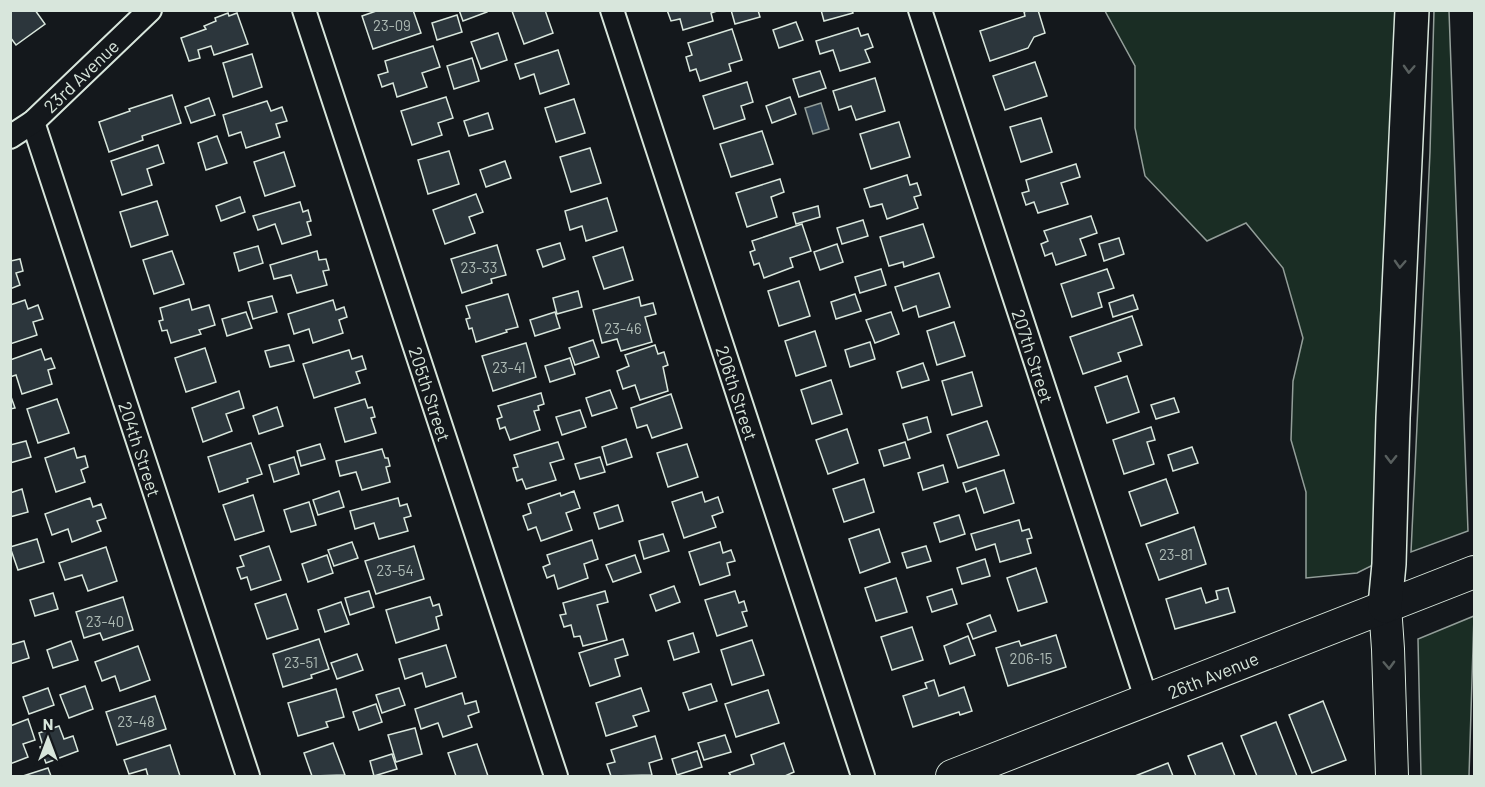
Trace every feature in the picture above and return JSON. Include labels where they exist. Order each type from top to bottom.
[{"type":"highway","points":[[1385,606],[1389,564],[1393,406],[1412,10]]},
{"type":"street","name":"23rd Avenue","points":[[10,137],[33,122],[150,10]]},
{"type":"street","name":"205th Street","points":[[304,10],[556,777]]},
{"type":"street","name":"206th Street","points":[[612,10],[863,777]]},
{"type":"street","name":"207th Street","points":[[920,10],[1146,701]]},
{"type":"street","name":"204th Street","points":[[33,122],[248,777]]},
{"type":"street","name":"26th Avenue","points":[[961,775],[1461,577]]},
{"type":"street","points":[[1385,606],[1392,777]]},
{"type":"green space","points":[[1105,11],[1401,11],[1383,560],[1357,573],[1306,578],[1306,492],[1291,440],[1293,381],[1303,338],[1283,268],[1246,223],[1207,241],[1145,176],[1135,128],[1135,66]]},
{"type":"green space","points":[[1434,11],[1449,11],[1468,531],[1411,552],[1430,152]]},
{"type":"green space","points":[[1474,616],[1469,776],[1421,776],[1418,639]]},
{"type":"water","points":[[821,103],[829,129],[813,134],[805,108]]},
{"type":"building","points":[[10,10],[35,10],[45,24],[16,45],[10,37]]},
{"type":"building","points":[[379,10],[413,10],[421,33],[373,49],[362,16]]},
{"type":"building","points":[[459,10],[487,10],[487,12],[463,21]]},
{"type":"building","points":[[545,10],[553,33],[524,44],[512,11]]},
{"type":"building","points":[[667,10],[720,10],[711,13],[713,21],[683,30],[680,19],[671,21]]},
{"type":"building","points":[[731,10],[758,10],[760,17],[735,24]]},
{"type":"building","points":[[821,10],[852,10],[853,13],[824,21]]},
{"type":"building","points":[[1038,10],[1045,33],[1034,37],[1028,48],[990,61],[980,31],[1025,16],[1024,12]]},
{"type":"building","points":[[228,13],[229,16],[237,13],[248,44],[214,55],[211,46],[198,50],[200,58],[189,61],[181,38],[206,29],[204,26],[216,21],[215,18]]},
{"type":"building","points":[[457,15],[462,32],[437,40],[432,23]]},
{"type":"building","points":[[796,22],[803,40],[779,48],[773,30]]},
{"type":"building","points":[[858,28],[861,36],[868,34],[873,47],[865,50],[870,62],[840,71],[833,50],[820,54],[816,41]]},
{"type":"building","points":[[732,29],[742,60],[729,64],[731,71],[700,81],[696,69],[690,71],[686,57],[692,55],[688,43]]},
{"type":"building","points":[[498,33],[507,60],[481,69],[471,42]]},
{"type":"building","points":[[433,46],[440,67],[422,73],[427,87],[397,97],[393,83],[382,87],[378,75],[388,72],[385,61]]},
{"type":"building","points":[[558,50],[569,84],[540,94],[534,74],[520,79],[515,64]]},
{"type":"building","points":[[252,54],[262,87],[233,97],[223,63]]},
{"type":"building","points":[[472,58],[479,81],[454,89],[447,66]]},
{"type":"building","points":[[1035,62],[1047,96],[1005,110],[993,76]]},
{"type":"building","points":[[820,71],[826,88],[799,97],[793,79]]},
{"type":"building","points":[[875,78],[885,111],[856,120],[851,106],[839,110],[833,91]]},
{"type":"building","points":[[747,82],[753,102],[741,106],[745,119],[714,129],[703,96]]},
{"type":"building","points":[[172,95],[181,123],[142,136],[143,140],[109,152],[99,122]]},
{"type":"building","points":[[446,97],[453,118],[438,123],[442,135],[412,145],[401,111]]},
{"type":"building","points":[[790,97],[796,114],[772,123],[766,106]]},
{"type":"building","points":[[209,98],[215,115],[191,123],[185,107]]},
{"type":"building","points":[[574,99],[585,133],[556,142],[545,108]]},
{"type":"building","points":[[267,101],[271,111],[282,107],[287,121],[276,124],[280,137],[246,148],[241,132],[229,136],[223,115]]},
{"type":"building","points":[[488,113],[493,129],[469,136],[464,121]]},
{"type":"building","points":[[1041,118],[1052,152],[1021,162],[1010,127]]},
{"type":"building","points":[[899,122],[910,157],[871,169],[860,134]]},
{"type":"building","points":[[762,131],[773,164],[731,177],[720,144]]},
{"type":"building","points":[[217,136],[227,163],[206,170],[198,143]]},
{"type":"building","points":[[158,145],[164,163],[147,169],[152,185],[122,195],[111,161]]},
{"type":"building","points":[[590,148],[601,183],[571,192],[560,157]]},
{"type":"building","points":[[449,151],[459,184],[428,194],[418,160]]},
{"type":"building","points":[[284,152],[295,186],[265,196],[254,162]]},
{"type":"building","points":[[505,161],[511,178],[486,187],[480,170]]},
{"type":"building","points":[[1076,164],[1080,177],[1061,183],[1068,204],[1038,213],[1034,202],[1026,205],[1022,193],[1029,191],[1026,180]]},
{"type":"building","points":[[907,175],[910,185],[917,183],[921,195],[914,197],[918,208],[887,219],[882,204],[870,207],[864,189]]},
{"type":"building","points":[[780,179],[784,192],[771,197],[777,217],[747,227],[736,193]]},
{"type":"building","points":[[476,194],[483,212],[469,217],[475,233],[445,244],[433,210]]},
{"type":"building","points":[[240,197],[245,212],[221,221],[216,206]]},
{"type":"building","points":[[607,198],[617,231],[586,241],[582,226],[570,230],[565,211]]},
{"type":"building","points":[[157,201],[168,235],[131,247],[120,212]]},
{"type":"building","points":[[300,202],[303,212],[308,210],[311,221],[307,222],[311,235],[282,244],[275,224],[258,230],[253,216]]},
{"type":"building","points":[[818,206],[820,217],[796,224],[793,213]]},
{"type":"building","points":[[1091,216],[1097,233],[1080,239],[1086,255],[1056,265],[1052,253],[1045,256],[1041,244],[1048,241],[1044,231]]},
{"type":"building","points":[[863,220],[868,236],[842,244],[837,228]]},
{"type":"building","points":[[802,224],[811,251],[790,258],[793,267],[764,278],[759,263],[754,265],[750,252],[755,250],[752,241]]},
{"type":"building","points":[[923,224],[934,257],[904,267],[903,262],[889,266],[880,237]]},
{"type":"building","points":[[1119,238],[1124,254],[1104,261],[1099,244]]},
{"type":"building","points":[[560,243],[565,259],[543,267],[537,250]]},
{"type":"building","points":[[837,244],[843,262],[820,270],[814,252]]},
{"type":"building","points":[[497,245],[506,275],[491,279],[492,283],[462,293],[451,259]]},
{"type":"building","points":[[258,246],[263,263],[239,271],[234,253]]},
{"type":"building","points":[[623,247],[633,280],[604,289],[593,257]]},
{"type":"building","points":[[172,251],[184,284],[154,294],[143,260]]},
{"type":"building","points":[[317,251],[319,260],[326,259],[329,270],[323,271],[327,285],[297,293],[291,275],[274,279],[270,265]]},
{"type":"building","points":[[10,259],[11,261],[20,259],[23,271],[16,273],[20,285],[10,289]]},
{"type":"building","points":[[881,269],[886,285],[860,293],[855,277]]},
{"type":"building","points":[[1107,269],[1114,288],[1098,293],[1102,307],[1072,317],[1061,284]]},
{"type":"building","points":[[939,273],[950,307],[919,317],[916,306],[903,311],[895,287]]},
{"type":"building","points":[[799,281],[810,316],[779,326],[768,291]]},
{"type":"building","points":[[578,291],[582,307],[557,314],[553,298]]},
{"type":"building","points":[[508,294],[518,327],[476,342],[472,328],[469,329],[466,319],[470,318],[466,306]]},
{"type":"building","points":[[855,294],[861,311],[836,319],[831,302]]},
{"type":"building","points":[[1133,295],[1138,309],[1113,317],[1109,303]]},
{"type":"building","points":[[272,296],[277,312],[253,319],[248,302]]},
{"type":"building","points":[[639,297],[641,306],[653,303],[656,314],[645,317],[652,342],[621,351],[617,339],[602,343],[593,310]]},
{"type":"building","points":[[189,299],[192,310],[209,305],[215,325],[199,330],[201,334],[171,343],[167,330],[162,331],[159,321],[163,320],[160,308]]},
{"type":"building","points":[[25,300],[28,309],[38,305],[43,319],[33,322],[37,335],[10,344],[10,305]]},
{"type":"building","points":[[333,300],[336,310],[344,307],[347,317],[339,320],[343,333],[313,343],[309,329],[294,334],[288,314]]},
{"type":"building","points":[[246,312],[252,328],[227,336],[222,319]]},
{"type":"building","points":[[555,312],[560,328],[535,336],[530,320]]},
{"type":"building","points":[[891,312],[899,334],[875,343],[866,320]]},
{"type":"building","points":[[1132,316],[1142,345],[1118,353],[1121,361],[1083,374],[1070,337]]},
{"type":"building","points":[[954,322],[965,356],[937,365],[927,331]]},
{"type":"building","points":[[815,331],[826,366],[796,376],[785,341]]},
{"type":"building","points":[[593,340],[599,357],[575,365],[569,348]]},
{"type":"building","points":[[870,342],[875,359],[850,367],[845,350]]},
{"type":"building","points":[[526,343],[536,377],[493,391],[482,356]]},
{"type":"building","points":[[289,345],[294,361],[270,367],[265,351]]},
{"type":"building","points":[[655,345],[658,354],[664,352],[668,365],[663,367],[668,391],[640,400],[635,385],[623,389],[617,371],[629,366],[625,355]]},
{"type":"building","points":[[205,348],[216,382],[186,392],[175,358]]},
{"type":"building","points":[[41,349],[45,360],[51,358],[55,368],[48,370],[52,384],[22,394],[16,375],[10,377],[10,360]]},
{"type":"building","points":[[349,350],[352,359],[362,356],[366,369],[356,372],[360,383],[314,398],[303,364]]},
{"type":"building","points":[[570,358],[575,374],[550,382],[545,366]]},
{"type":"building","points":[[923,363],[929,380],[902,388],[897,372]]},
{"type":"building","points":[[972,372],[982,406],[952,415],[942,381]]},
{"type":"building","points":[[1127,376],[1139,412],[1107,423],[1095,387]]},
{"type":"building","points":[[831,380],[842,414],[812,424],[801,390]]},
{"type":"building","points":[[610,390],[617,408],[592,416],[586,398]]},
{"type":"building","points":[[239,391],[244,408],[226,414],[232,431],[203,442],[192,408]]},
{"type":"building","points":[[541,393],[544,404],[538,406],[539,410],[534,411],[540,430],[510,440],[505,427],[500,429],[497,419],[502,417],[498,406]]},
{"type":"building","points":[[10,394],[15,408],[10,409]]},
{"type":"building","points":[[671,394],[682,428],[652,438],[647,425],[637,428],[631,408]]},
{"type":"building","points":[[1174,398],[1179,412],[1156,419],[1151,405]]},
{"type":"building","points":[[57,399],[69,433],[38,443],[27,409]]},
{"type":"building","points":[[365,399],[368,408],[372,407],[375,417],[371,418],[376,433],[345,442],[335,408]]},
{"type":"building","points":[[277,407],[283,426],[259,434],[253,416]]},
{"type":"building","points":[[580,410],[586,427],[562,435],[556,417]]},
{"type":"building","points":[[927,417],[931,432],[908,440],[903,424]]},
{"type":"building","points":[[987,421],[999,455],[958,468],[947,435]]},
{"type":"building","points":[[1151,427],[1155,440],[1147,442],[1154,464],[1124,474],[1113,440]]},
{"type":"building","points":[[847,429],[858,463],[828,474],[816,440]]},
{"type":"building","points":[[626,439],[632,457],[607,465],[602,447]]},
{"type":"building","points":[[26,441],[31,457],[10,463],[10,445]]},
{"type":"building","points":[[558,442],[564,459],[550,463],[556,480],[526,489],[522,479],[517,481],[513,468],[518,467],[514,455]]},
{"type":"building","points":[[905,442],[910,458],[884,466],[879,450]]},
{"type":"building","points":[[251,443],[262,474],[247,479],[248,482],[219,492],[208,457]]},
{"type":"building","points":[[320,444],[325,459],[301,466],[297,451]]},
{"type":"building","points":[[687,444],[698,477],[668,487],[657,453]]},
{"type":"building","points":[[1192,447],[1198,463],[1173,471],[1168,455]]},
{"type":"building","points":[[74,448],[77,458],[85,456],[88,467],[81,470],[85,482],[56,492],[45,458]]},
{"type":"building","points":[[382,449],[390,466],[386,467],[390,482],[362,490],[356,472],[340,476],[336,461]]},
{"type":"building","points":[[294,457],[299,474],[274,482],[269,465]]},
{"type":"building","points":[[600,457],[605,472],[580,479],[575,464]]},
{"type":"building","points":[[943,465],[948,482],[923,490],[918,473]]},
{"type":"building","points":[[1004,470],[1014,503],[984,513],[976,488],[966,492],[963,483]]},
{"type":"building","points":[[864,479],[874,512],[844,522],[833,489]]},
{"type":"building","points":[[1166,479],[1178,513],[1141,526],[1129,492]]},
{"type":"building","points":[[22,489],[28,512],[10,517],[10,493]]},
{"type":"building","points":[[339,491],[344,507],[318,515],[313,500]]},
{"type":"building","points":[[574,491],[580,508],[566,513],[572,530],[541,541],[536,527],[528,530],[523,516],[531,513],[528,504],[560,493],[561,496]]},
{"type":"building","points":[[702,492],[705,502],[718,497],[723,512],[712,516],[716,527],[684,538],[672,502]]},
{"type":"building","points":[[253,495],[264,531],[235,540],[223,505]]},
{"type":"building","points":[[90,498],[93,507],[101,504],[106,518],[97,521],[101,531],[72,542],[68,529],[52,535],[45,514]]},
{"type":"building","points":[[398,498],[400,506],[407,504],[411,516],[404,518],[408,531],[379,539],[374,523],[355,529],[350,511]]},
{"type":"building","points":[[309,502],[316,525],[291,532],[284,510]]},
{"type":"building","points":[[618,505],[623,521],[599,529],[594,513]]},
{"type":"building","points":[[959,515],[965,534],[940,542],[934,523]]},
{"type":"building","points":[[1019,520],[1022,531],[1029,529],[1032,538],[1027,539],[1031,553],[1000,562],[995,544],[976,550],[971,534]]},
{"type":"building","points":[[1194,527],[1206,564],[1159,580],[1146,544]]},
{"type":"building","points":[[879,529],[890,562],[860,573],[849,539]]},
{"type":"building","points":[[663,534],[669,551],[644,559],[639,541]]},
{"type":"building","points":[[37,539],[44,562],[18,570],[10,547]]},
{"type":"building","points":[[592,540],[598,559],[584,564],[588,578],[558,589],[554,575],[547,578],[543,567],[550,564],[547,555]]},
{"type":"building","points":[[352,542],[358,558],[334,566],[328,550]]},
{"type":"building","points":[[720,542],[723,553],[731,550],[735,561],[727,563],[730,575],[700,585],[689,552]]},
{"type":"building","points":[[269,546],[281,580],[251,590],[247,577],[241,579],[237,568],[244,566],[240,556]]},
{"type":"building","points":[[414,546],[424,579],[376,594],[365,561]]},
{"type":"building","points":[[926,546],[931,561],[907,568],[902,553]]},
{"type":"building","points":[[106,547],[117,581],[88,591],[82,575],[65,580],[59,563]]},
{"type":"building","points":[[327,555],[333,573],[308,582],[302,564]]},
{"type":"building","points":[[635,555],[641,572],[613,582],[606,565]]},
{"type":"building","points":[[985,559],[990,576],[962,584],[957,568]]},
{"type":"building","points":[[1036,568],[1047,602],[1018,611],[1007,578]]},
{"type":"building","points":[[896,578],[907,612],[876,621],[865,588]]},
{"type":"building","points":[[674,586],[680,602],[656,611],[650,595]]},
{"type":"building","points":[[1201,588],[1206,603],[1218,599],[1216,591],[1228,588],[1235,612],[1175,629],[1166,599]]},
{"type":"building","points":[[952,589],[957,604],[932,612],[927,597]]},
{"type":"building","points":[[369,591],[374,607],[350,615],[345,598]]},
{"type":"building","points":[[605,591],[608,602],[597,605],[607,640],[583,646],[580,636],[574,637],[571,625],[564,627],[560,615],[566,614],[563,603]]},
{"type":"building","points":[[735,591],[739,603],[744,601],[747,611],[742,612],[747,626],[717,636],[705,600]]},
{"type":"building","points":[[53,593],[58,609],[35,616],[30,600]]},
{"type":"building","points":[[286,594],[298,629],[267,639],[255,604]]},
{"type":"building","points":[[123,597],[133,630],[103,640],[100,633],[84,638],[76,612]]},
{"type":"building","points":[[430,597],[433,606],[439,604],[442,615],[436,617],[439,629],[396,643],[386,610]]},
{"type":"building","points":[[341,602],[349,624],[325,632],[318,610]]},
{"type":"building","points":[[990,615],[996,631],[973,639],[967,624]]},
{"type":"building","points":[[912,627],[923,660],[892,670],[881,637]]},
{"type":"building","points":[[693,633],[699,652],[674,660],[668,641]]},
{"type":"building","points":[[1056,635],[1066,667],[1008,686],[996,648],[1019,641],[1021,646]]},
{"type":"building","points":[[968,636],[975,655],[950,664],[944,646]]},
{"type":"building","points":[[319,639],[329,669],[311,675],[312,678],[283,687],[273,654]]},
{"type":"building","points":[[623,639],[628,655],[615,659],[620,676],[590,686],[579,653]]},
{"type":"building","points":[[752,640],[764,675],[732,685],[721,650]]},
{"type":"building","points":[[24,641],[29,658],[10,664],[10,645]]},
{"type":"building","points":[[71,641],[78,660],[53,668],[47,650]]},
{"type":"building","points":[[446,645],[456,677],[426,687],[422,673],[405,679],[399,659]]},
{"type":"building","points":[[138,646],[150,680],[120,691],[115,676],[102,681],[95,662]]},
{"type":"building","points":[[357,654],[363,670],[337,679],[331,663]]},
{"type":"building","points":[[934,680],[939,696],[964,687],[972,711],[960,715],[959,712],[913,727],[903,696],[927,688],[925,683]]},
{"type":"building","points":[[711,684],[717,701],[689,710],[683,693]]},
{"type":"building","points":[[85,686],[93,709],[69,718],[60,695]]},
{"type":"building","points":[[48,688],[54,705],[29,714],[23,697]]},
{"type":"building","points":[[399,688],[405,705],[382,713],[376,695]]},
{"type":"building","points":[[641,688],[649,711],[633,716],[637,726],[606,736],[596,703]]},
{"type":"building","points":[[336,689],[344,717],[326,722],[328,727],[298,736],[288,703]]},
{"type":"building","points":[[768,690],[779,723],[736,737],[725,704]]},
{"type":"building","points":[[462,693],[465,704],[476,701],[479,712],[468,716],[472,727],[443,737],[438,723],[421,729],[415,709]]},
{"type":"building","points":[[155,696],[166,729],[117,745],[106,712]]},
{"type":"building","points":[[1323,701],[1346,760],[1312,773],[1289,715]]},
{"type":"building","points":[[376,704],[382,722],[359,730],[353,712]]},
{"type":"building","points":[[28,719],[35,740],[23,744],[28,757],[10,764],[10,726]]},
{"type":"building","points":[[1276,722],[1297,776],[1257,776],[1241,736]]},
{"type":"building","points":[[59,726],[64,739],[73,736],[78,751],[46,763],[40,747],[43,746],[39,733]]},
{"type":"building","points":[[415,728],[422,754],[396,762],[388,735]]},
{"type":"building","points":[[725,735],[731,752],[704,760],[698,743]]},
{"type":"building","points":[[655,736],[662,759],[649,763],[652,775],[611,776],[607,764],[615,762],[611,750]]},
{"type":"building","points":[[333,743],[345,775],[312,776],[304,753]]},
{"type":"building","points":[[784,743],[794,772],[785,776],[731,776],[729,773],[754,764],[751,755]]},
{"type":"building","points":[[1222,743],[1235,776],[1196,776],[1188,756]]},
{"type":"building","points":[[477,744],[488,776],[456,776],[448,753]]},
{"type":"building","points":[[170,745],[180,776],[148,776],[146,769],[129,774],[124,760]]},
{"type":"building","points":[[697,751],[702,767],[677,775],[672,759]]},
{"type":"building","points":[[392,754],[397,769],[374,776],[370,761]]},
{"type":"building","points":[[1168,763],[1173,776],[1135,776]]},
{"type":"building","points":[[48,768],[51,776],[23,776]]}]
